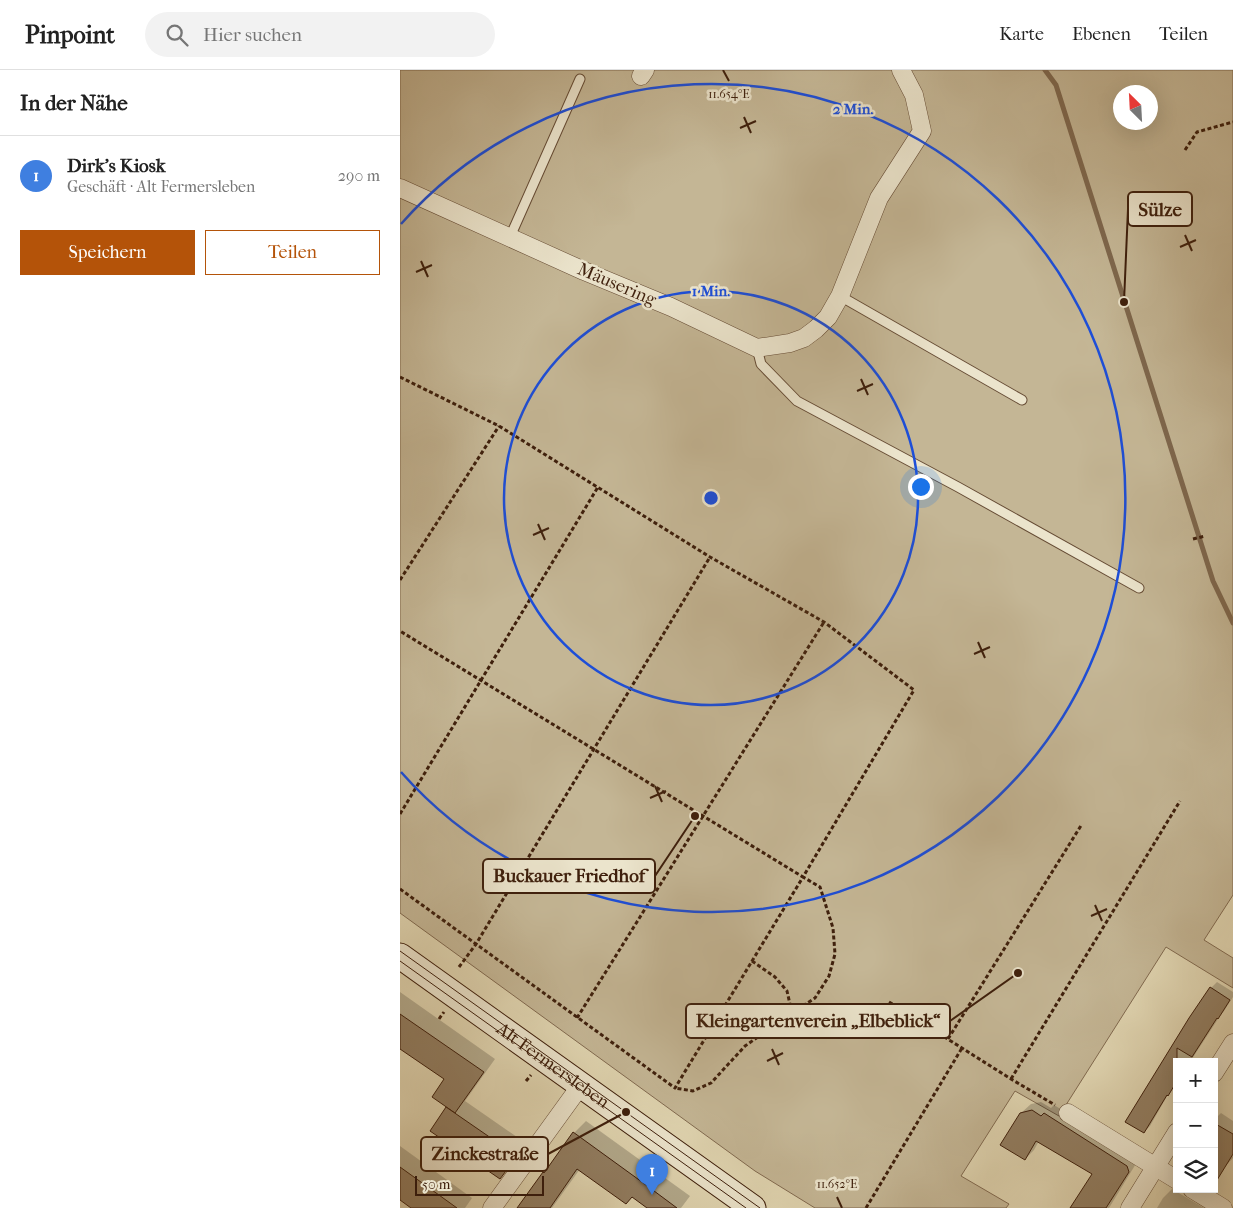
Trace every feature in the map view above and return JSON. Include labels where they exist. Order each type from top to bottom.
[{"type":"main road","name":"Alt Fermersleben","points":[[400,956],[753,1208]]},
{"type":"street","points":[[756,348],[790,343],[804,338],[828,318],[840,296],[879,198],[922,131],[914,95],[901,70]]},
{"type":"street","name":"Mäusering","points":[[400,188],[671,307],[756,348]]},
{"type":"street","points":[[1218,1066],[1233,1043]]},
{"type":"street","points":[[492,1208],[581,1085]]},
{"type":"street","points":[[1068,1113],[1173,1177]]},
{"type":"street","points":[[1130,1208],[1173,1138]]},
{"type":"street","points":[[1199,1193],[1223,1208]]},
{"type":"lane","points":[[510,237],[580,79]]},
{"type":"lane","points":[[840,296],[1022,400]]},
{"type":"lane","points":[[756,348],[761,364],[797,401],[958,487],[1139,588]]},
{"type":"path","points":[[1185,150],[1197,132],[1233,122]]},
{"type":"path","points":[[400,377],[499,426],[710,557],[824,622],[914,690],[803,877],[674,1088]]},
{"type":"path","points":[[400,580],[499,426]]},
{"type":"path","points":[[400,814],[598,487]]},
{"type":"path","points":[[1193,540],[1205,536]]},
{"type":"path","points":[[459,967],[476,944],[710,557]]},
{"type":"path","points":[[577,1018],[824,622]]},
{"type":"path","points":[[400,631],[820,887],[833,928],[835,954],[829,976],[815,998],[745,1046],[711,1083],[693,1091],[674,1088],[400,889]]},
{"type":"path","points":[[1011,1079],[1180,800]]},
{"type":"path","points":[[948,1039],[1082,824]]},
{"type":"path","points":[[752,961],[776,977],[786,991],[792,1013]]},
{"type":"path","points":[[889,1002],[1068,1113]]},
{"type":"path","points":[[866,1208],[962,1048]]},
{"type":"shaded area","points":[[400,70],[1233,70],[1233,895],[1204,940],[1233,958],[1233,988],[1166,947],[1059,1116],[1015,1091],[961,1176],[1009,1204],[1006,1208],[815,1208],[755,1171],[400,913]]},
{"type":"building","points":[[1210,987],[1230,1000],[1192,1057],[1177,1048],[1177,1058],[1173,1058],[1173,1088],[1144,1133],[1125,1122]]},
{"type":"building","points":[[400,1014],[484,1072],[455,1113],[432,1097],[444,1079],[400,1049]]},
{"type":"building","points":[[446,1107],[517,1156],[500,1179],[430,1131]]},
{"type":"building","points":[[1032,1110],[1041,1116],[1044,1113],[1127,1166],[1129,1172],[1106,1208],[1070,1208],[1092,1174],[1036,1141],[1025,1160],[1000,1145],[1020,1113]]},
{"type":"building","points":[[1218,1125],[1233,1134],[1233,1154],[1218,1178]]},
{"type":"building","points":[[573,1132],[677,1208],[647,1208],[632,1197],[626,1204],[577,1169],[550,1208],[517,1208]]},
{"type":"building","points":[[400,1167],[457,1208],[411,1208],[400,1200]]},
{"type":"waterway","points":[[1045,70],[1056,85],[1213,581],[1233,623]]},
{"type":"tram line","points":[[400,951],[760,1208]]},
{"type":"tram line","points":[[400,961],[746,1208]]},
{"type":"place","name":"Sülze","points":[[1124,302]]},
{"type":"place","name":"Buckauer Friedhof","points":[[695,816]]},
{"type":"place","name":"Kleingartenverein „Elbeblick“","points":[[1018,973]]},
{"type":"place","name":"Zinckestraße","points":[[626,1112]]},
{"type":"place","name":"Dirk's Kiosk","points":[[652,1195]]}]
